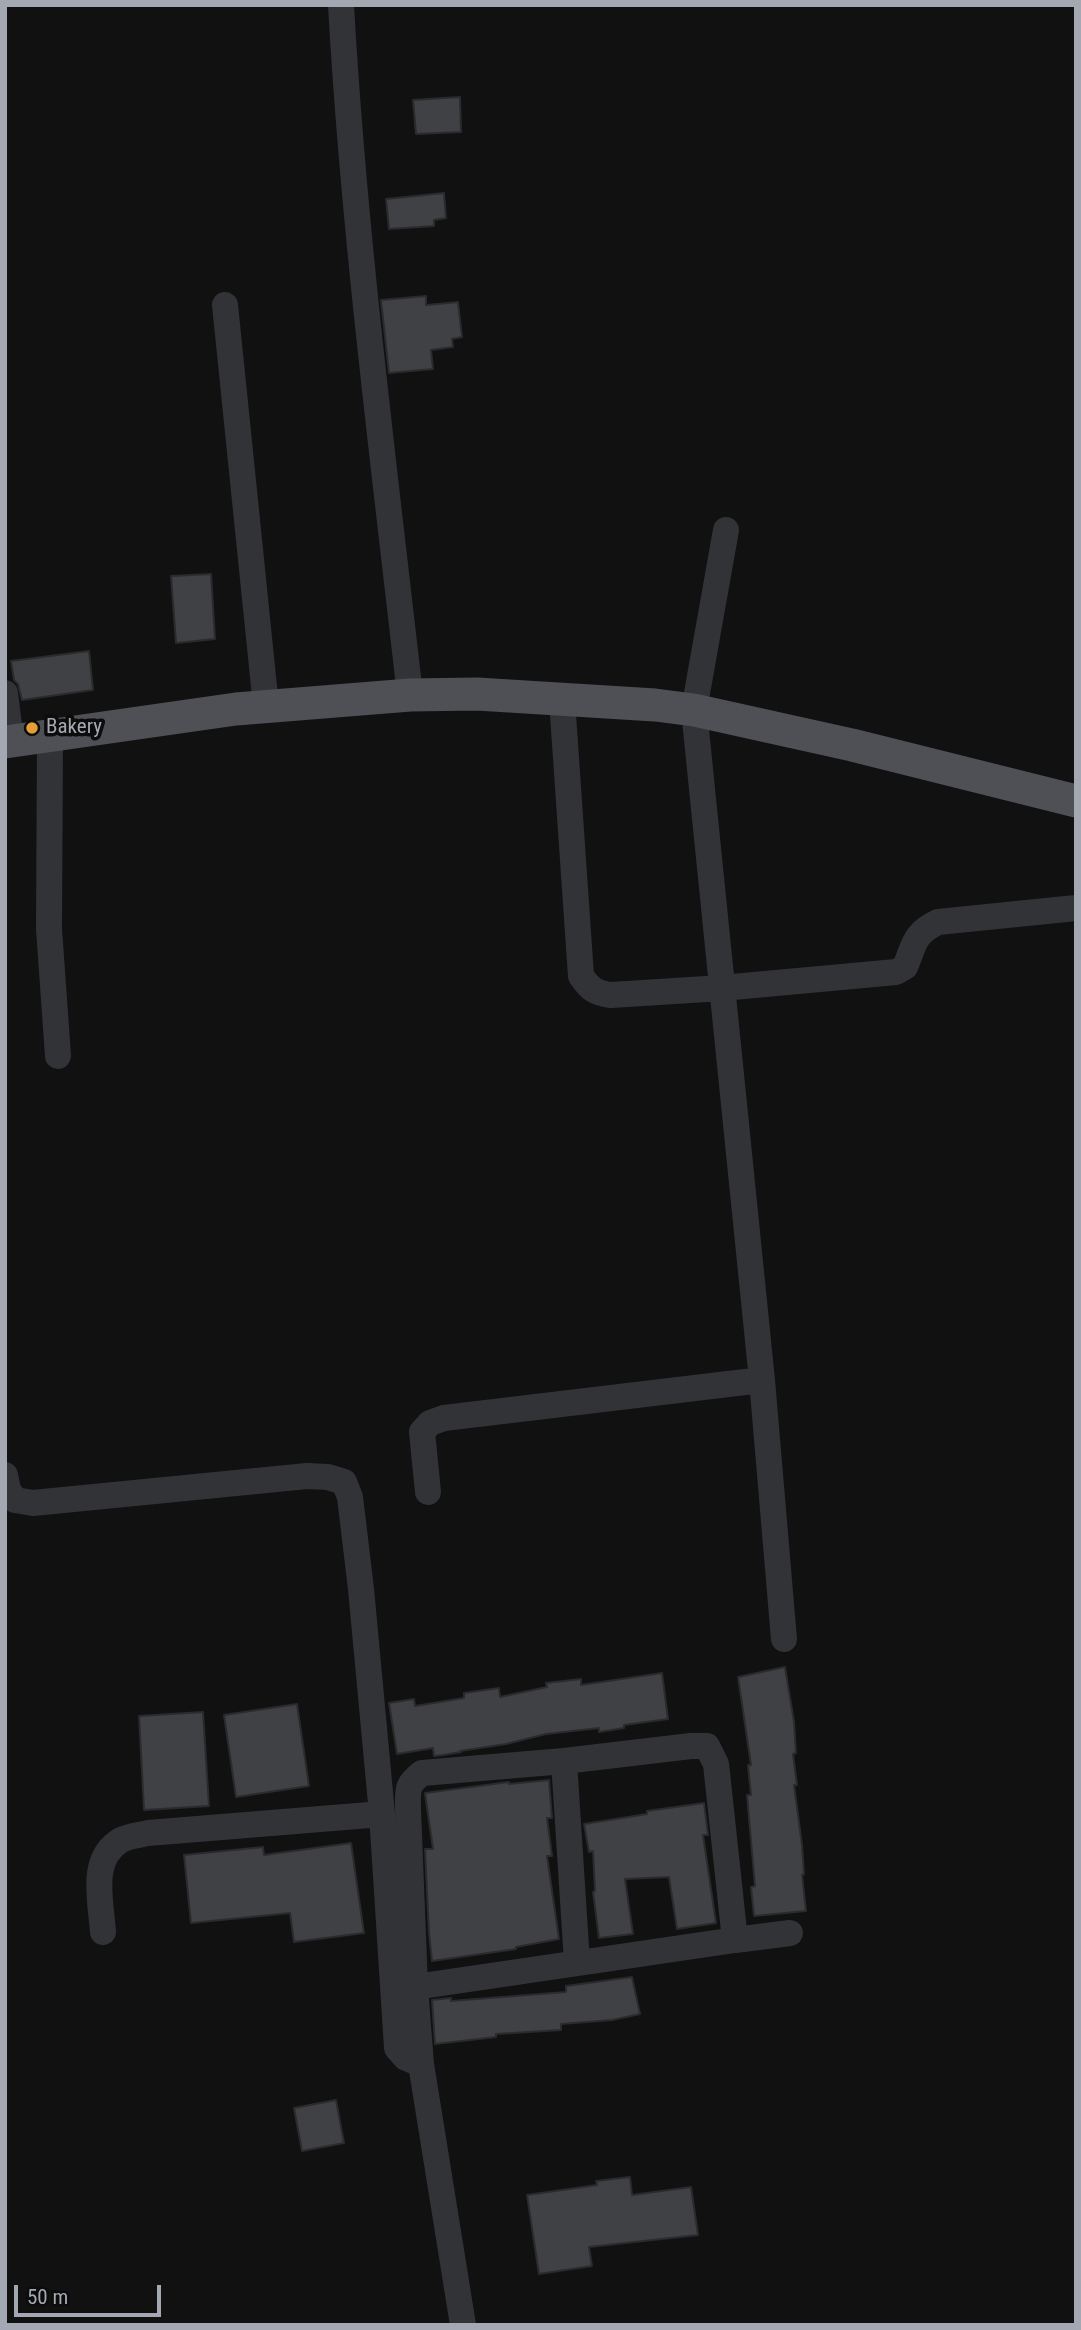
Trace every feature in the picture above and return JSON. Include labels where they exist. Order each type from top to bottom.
[{"type":"main road","points":[[8,742],[266,706],[410,695],[477,694],[694,710],[852,745],[1076,801]]},
{"type":"street","points":[[341,5],[346,100],[366,314],[410,695]]},
{"type":"street","points":[[225,305],[266,706]]},
{"type":"street","points":[[726,530],[694,710],[762,1380],[784,1639]]},
{"type":"street","points":[[5,693],[8,742]]},
{"type":"street","points":[[562,699],[581,976],[596,993],[611,995],[722,988],[896,972],[905,967],[912,945],[923,929],[937,922],[1076,908]]},
{"type":"street","points":[[50,736],[49,929],[58,1056]]},
{"type":"street","points":[[428,1492],[422,1432],[430,1423],[444,1418],[762,1380]]},
{"type":"street","points":[[5,1475],[8,1490],[15,1500],[33,1503],[307,1476],[327,1477],[344,1482],[350,1497],[361,1589],[382,1814],[397,2048],[406,2058],[421,2064]]},
{"type":"street","points":[[463,2325],[421,2064],[408,1809],[408,1788],[411,1781],[422,1773],[564,1761],[691,1745],[707,1746],[716,1764],[736,1940]]},
{"type":"street","points":[[564,1761],[578,1962]]},
{"type":"street","points":[[103,1933],[99,1869],[108,1852],[122,1839],[148,1833],[382,1814]]},
{"type":"street","points":[[415,1987],[790,1933]]},
{"type":"building","points":[[460,97],[461,132],[416,134],[413,100]]},
{"type":"building","points":[[444,193],[446,218],[434,220],[434,226],[389,229],[386,199]]},
{"type":"building","points":[[426,296],[426,305],[458,302],[462,337],[452,339],[453,347],[431,350],[433,369],[389,373],[381,300]]},
{"type":"building","points":[[211,574],[215,639],[176,643],[171,576]]},
{"type":"building","points":[[89,651],[93,690],[22,700],[18,684],[14,680],[11,661]]},
{"type":"building","points":[[785,1667],[794,1722],[796,1753],[793,1754],[797,1785],[794,1785],[802,1845],[806,1911],[754,1916],[751,1887],[755,1886],[747,1795],[751,1795],[748,1765],[751,1765],[738,1677]]},
{"type":"building","points":[[662,1673],[668,1719],[624,1725],[624,1728],[599,1732],[599,1728],[546,1734],[443,1755],[434,1756],[433,1748],[397,1754],[389,1703],[414,1699],[415,1706],[464,1698],[464,1693],[499,1688],[500,1697],[547,1687],[546,1683],[581,1679],[581,1685]]},
{"type":"building","points":[[297,1704],[309,1786],[236,1797],[224,1715]]},
{"type":"building","points":[[203,1712],[209,1806],[144,1810],[139,1716]]},
{"type":"building","points":[[549,1780],[552,1818],[547,1818],[552,1856],[547,1856],[559,1939],[516,1949],[432,1961],[425,1849],[433,1849],[425,1793],[509,1782]]},
{"type":"building","points":[[704,1803],[708,1835],[703,1835],[716,1923],[677,1929],[669,1877],[625,1879],[633,1934],[599,1938],[593,1892],[593,1851],[589,1852],[584,1824]]},
{"type":"building","points":[[351,1843],[364,1933],[294,1942],[290,1913],[191,1923],[184,1855],[263,1847],[264,1855]]},
{"type":"building","points":[[632,1977],[640,2014],[612,2020],[561,2024],[561,2030],[496,2034],[496,2037],[435,2044],[432,2000],[451,1998],[451,2001],[566,1992],[566,1986]]},
{"type":"building","points":[[336,2100],[344,2143],[302,2151],[294,2108]]},
{"type":"building","points":[[630,2177],[632,2195],[691,2187],[698,2235],[589,2247],[592,2266],[539,2274],[527,2195],[597,2185],[596,2181]]},
{"type":"place","name":"Bakery","points":[[32,728]]}]
